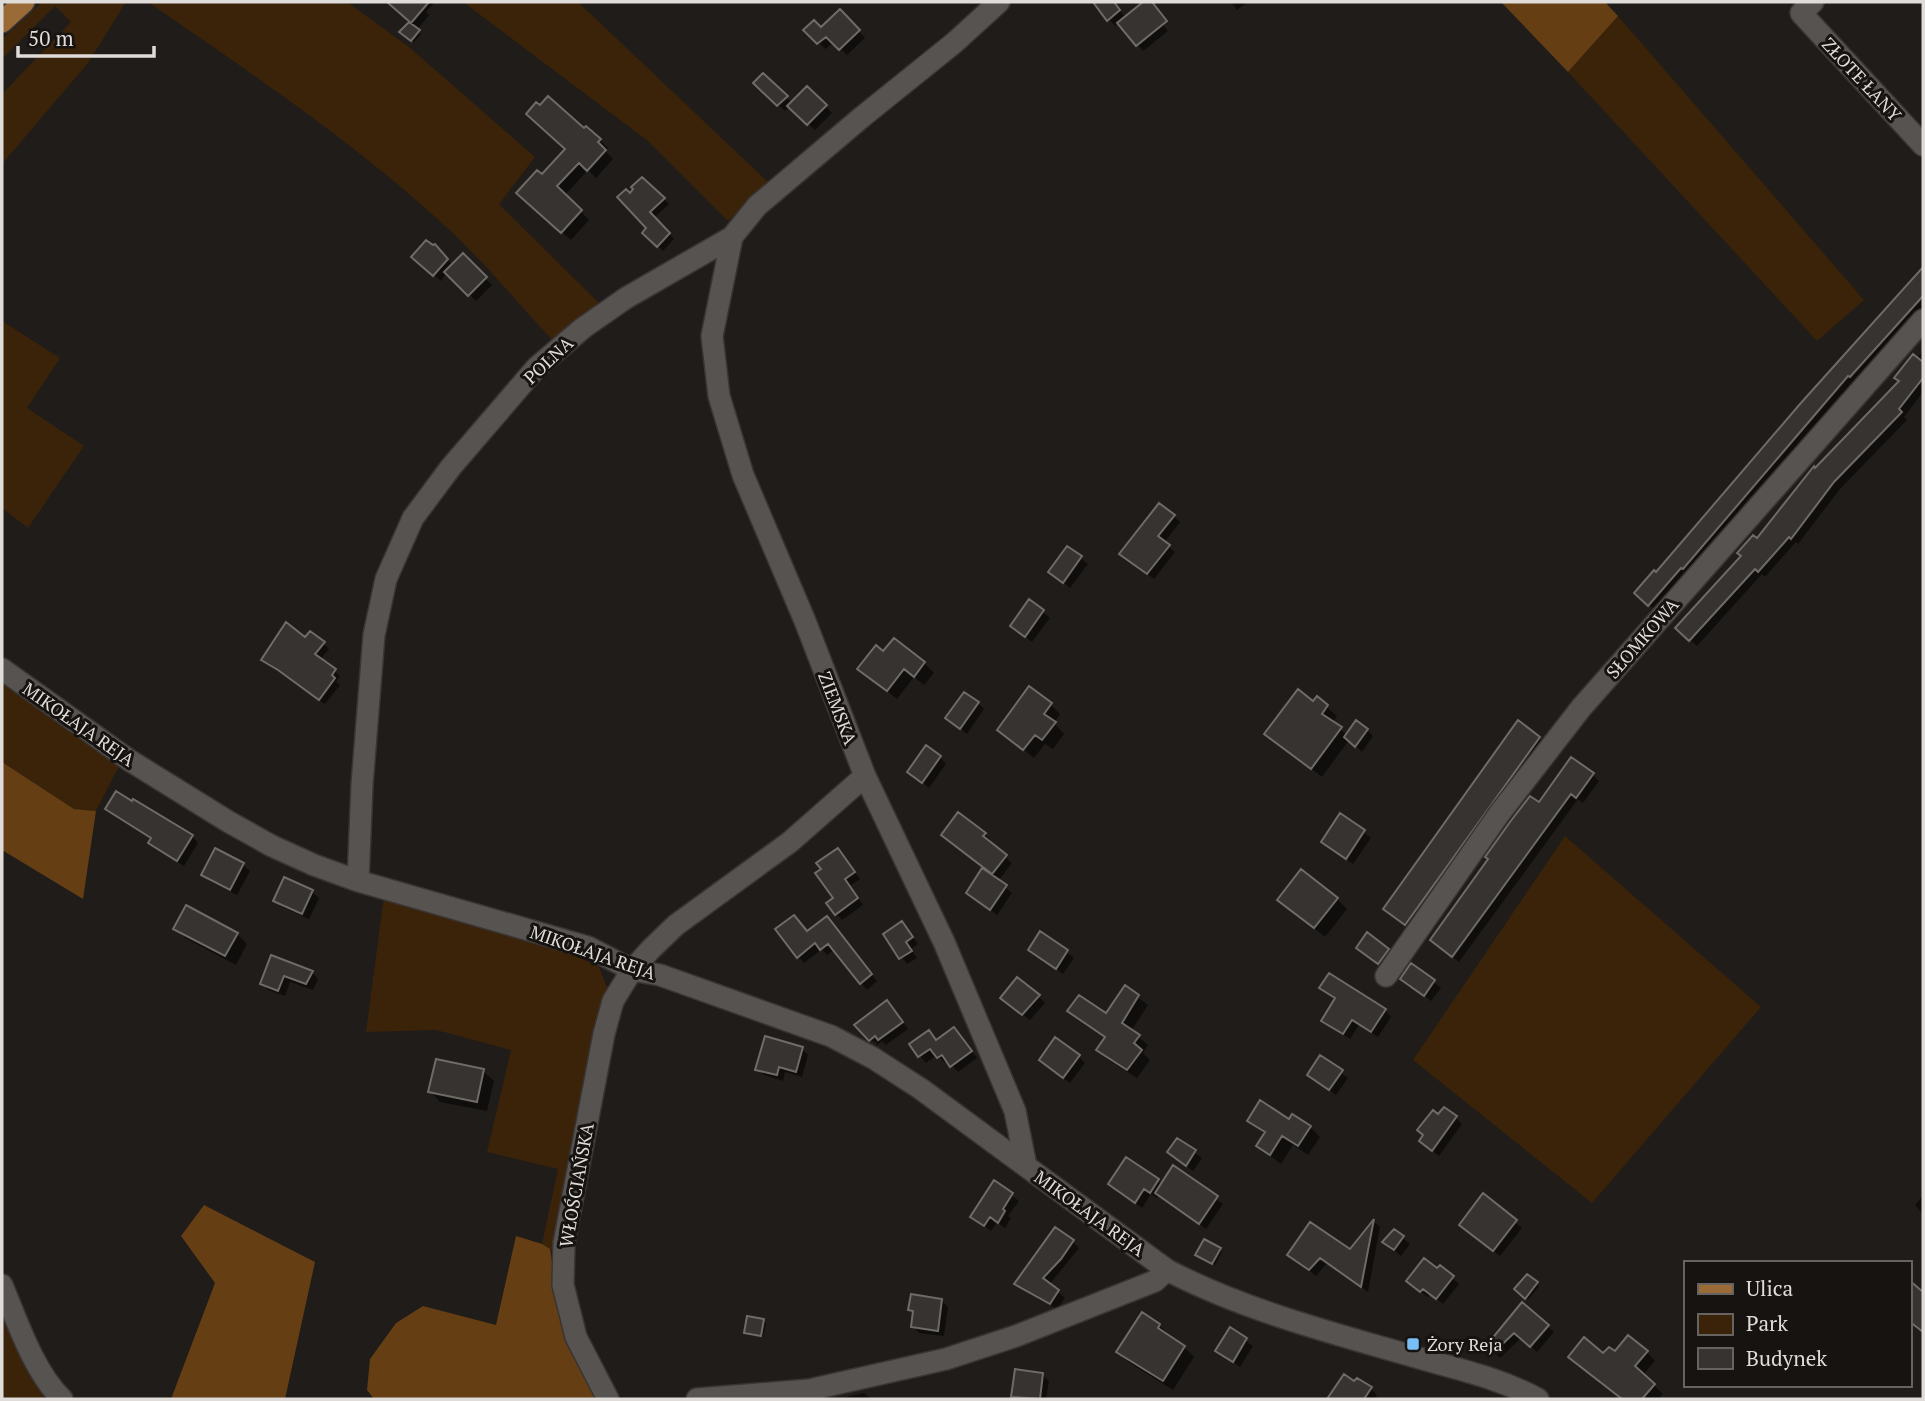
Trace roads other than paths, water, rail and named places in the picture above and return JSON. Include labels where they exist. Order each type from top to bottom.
[{"type":"main road","points":[[2,22],[24,2]]},
{"type":"street","name":"POLNA","points":[[358,881],[362,785],[374,635],[386,579],[412,518],[451,467],[536,368],[583,328],[626,298],[732,237],[757,206],[954,43],[999,2]]},
{"type":"street","name":"ZŁOTE ŁANY","points":[[1807,7],[1923,145]]},
{"type":"street","name":"ZIEMSKA","points":[[732,237],[712,336],[719,396],[743,475],[805,621],[864,776],[944,942],[1015,1111],[1026,1166]]},
{"type":"street","name":"SŁOMKOWA","points":[[1386,976],[1499,814],[1581,708],[1923,320]]},
{"type":"street","name":"MIKOŁAJA REJA","points":[[2,670],[129,760],[229,822],[303,860],[358,881],[588,947],[632,970],[673,979],[831,1036],[873,1058],[921,1089],[1167,1270],[1232,1300],[1415,1357],[1463,1369],[1516,1387],[1538,1399]]},
{"type":"street","name":"WŁOŚCIAŃSKA","points":[[608,1399],[576,1337],[563,1284],[564,1243],[604,1034],[613,1001],[632,970],[676,925],[790,842],[864,776]]},
{"type":"street","name":"MIKOŁAJA REJA","points":[[697,1399],[809,1390],[946,1359],[1016,1336],[1155,1281],[1167,1270]]},
{"type":"street","points":[[2,1285],[51,1389],[62,1399]]},
{"type":"place","name":"Żory Reja","points":[[1413,1344]]}]
